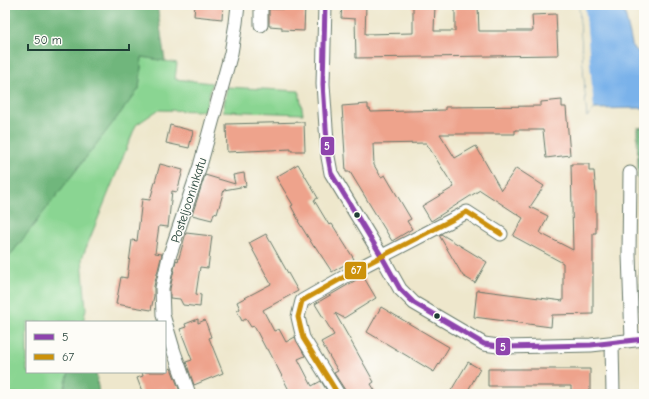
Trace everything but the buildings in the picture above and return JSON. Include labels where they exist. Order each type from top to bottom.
[{"type":"street","name":"Posteljooninkatu","points":[[165,321],[163,315],[162,288],[169,257],[200,166],[231,53],[238,5]]},
{"type":"street","points":[[261,25],[262,5]]},
{"type":"street","points":[[325,5],[323,84],[328,157],[331,174],[400,288],[414,303],[484,344],[505,347],[591,345],[612,344],[638,340],[629,254],[630,173]]},
{"type":"street","points":[[338,394],[303,338],[298,317],[302,301],[367,264],[467,212],[501,234]]},
{"type":"street","name":"Posteljooninkatu","points":[[166,325],[189,394]]},
{"type":"street","points":[[612,344],[613,394]]},
{"type":"green space","points":[[5,5],[157,5],[165,61],[142,57],[139,89],[5,262]]},
{"type":"green space","points":[[142,57],[177,63],[175,79],[212,83],[205,111],[158,110],[136,125],[82,258],[86,309],[83,321],[26,321],[26,373],[69,373],[63,394],[5,394],[5,262],[139,89]]},
{"type":"green space","points":[[227,87],[299,91],[303,114],[223,111]]},
{"type":"green space","points":[[644,127],[644,321],[641,322],[637,128]]},
{"type":"green space","points":[[69,373],[96,373],[99,394],[63,394]]},
{"type":"water","points":[[579,5],[623,5],[633,48],[640,53],[644,61],[644,108],[594,109],[587,117]]},
{"type":"pier","points":[[579,5],[585,5],[594,109],[587,117]]},
{"type":"transit line","name":"5","points":[[325,5],[323,84],[328,157],[331,173],[400,289],[414,303],[484,344],[505,347],[591,345],[644,339]]},
{"type":"transit line","name":"67","points":[[338,394],[303,338],[298,317],[302,301],[367,264],[467,212],[501,234]]}]
